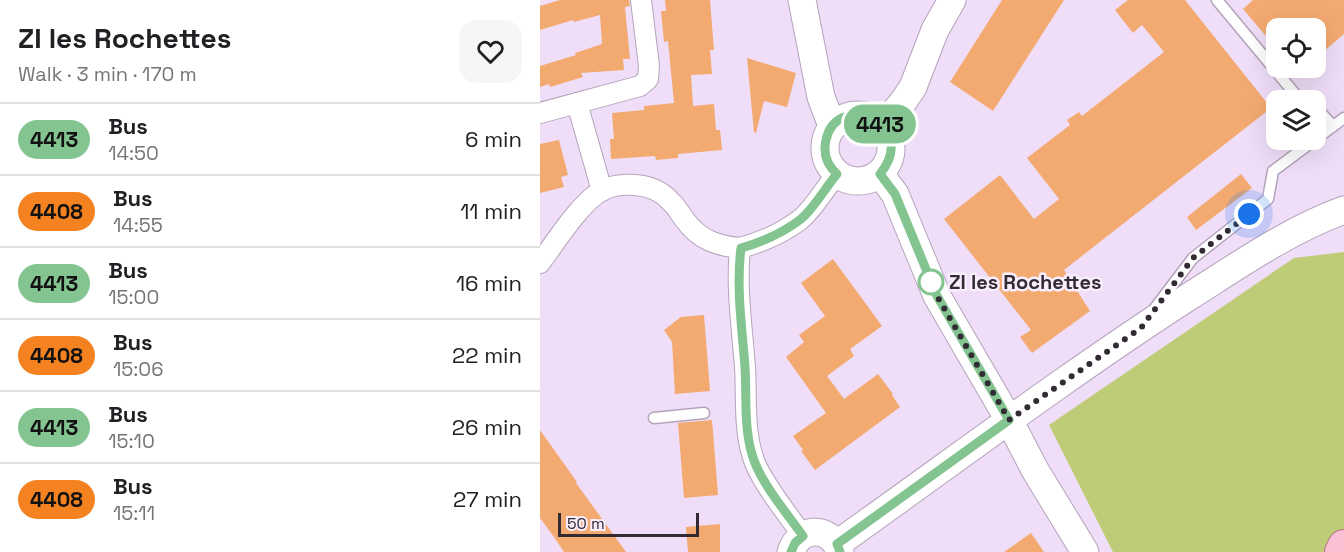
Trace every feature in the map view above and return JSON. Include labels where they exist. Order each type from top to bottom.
[{"type":"main road","points":[[1341,552],[1344,546]]},
{"type":"street","points":[[540,113],[640,86],[648,79],[649,66],[641,0]]},
{"type":"street","points":[[802,0],[815,72],[832,126]]},
{"type":"street","points":[[883,125],[913,87],[935,30],[952,0]]},
{"type":"street","points":[[811,43],[832,88],[857,114]]},
{"type":"street","points":[[577,103],[602,190]]},
{"type":"street","points":[[857,114],[875,119],[883,125],[891,142],[891,152],[880,174],[868,180],[858,181],[849,180],[837,174],[828,162],[825,153],[827,134],[832,126],[839,120],[857,114]]},
{"type":"street","points":[[540,263],[587,202],[602,190],[626,184],[644,186],[661,193],[671,201],[691,228],[707,241],[741,248],[762,243],[801,218],[837,174]]},
{"type":"street","points":[[880,174],[895,194],[937,296],[1009,420],[1035,470],[1085,552]]},
{"type":"street","points":[[741,248],[739,278],[745,403],[749,441],[755,463],[797,544],[808,533],[820,533],[827,535],[838,548],[1009,420],[1141,328],[1263,250],[1325,216],[1344,210]]},
{"type":"lane","points":[[1217,0],[1292,90]]},
{"type":"lane","points":[[1326,118],[1333,126]]},
{"type":"lane","points":[[1141,328],[1193,258],[1268,199],[1274,171],[1344,118]]},
{"type":"lane","points":[[654,418],[704,413]]},
{"type":"green space","points":[[1344,252],[1344,552],[1113,552],[1049,425],[1294,258]]},
{"type":"building","points":[[560,0],[629,0],[630,6],[625,7],[630,59],[623,59],[624,70],[581,73],[583,77],[550,87],[549,84],[540,87],[540,66],[602,44],[600,15],[540,30],[540,6]]},
{"type":"building","points":[[665,0],[710,0],[714,50],[710,50],[712,74],[691,75],[693,106],[714,104],[716,130],[720,130],[722,150],[678,154],[678,158],[656,160],[655,156],[611,159],[610,139],[614,139],[612,113],[644,110],[644,106],[674,103],[668,41],[664,42],[661,11],[666,11]]},
{"type":"building","points":[[1002,0],[1064,0],[993,111],[950,82]]},
{"type":"building","points":[[1128,0],[1185,0],[1266,102],[1266,112],[1064,270],[1090,311],[1032,353],[1020,337],[1031,330],[944,219],[1000,175],[1034,219],[1059,199],[1027,158],[1070,125],[1067,120],[1079,112],[1082,116],[1164,52],[1142,25],[1133,33],[1115,10]]},
{"type":"building","points":[[1253,0],[1344,0],[1344,34],[1326,49],[1326,18],[1266,18],[1266,36],[1243,9]]},
{"type":"building","points":[[747,58],[796,73],[787,107],[764,101],[756,133],[754,132]]},
{"type":"building","points":[[559,140],[568,175],[561,177],[564,187],[540,193],[540,144]]},
{"type":"building","points":[[1241,174],[1252,188],[1196,230],[1187,217]]},
{"type":"building","points":[[833,259],[882,326],[850,349],[854,356],[827,376],[844,399],[878,374],[900,407],[815,470],[793,436],[826,413],[786,357],[804,342],[799,335],[825,316],[801,283]]},
{"type":"building","points":[[704,315],[710,391],[675,394],[672,342],[664,330],[681,317]]},
{"type":"building","points":[[712,420],[718,495],[684,498],[678,423]]},
{"type":"building","points":[[540,430],[626,552],[564,552],[540,518]]},
{"type":"building","points":[[720,524],[720,552],[688,552],[686,527]]},
{"type":"building","points":[[1031,533],[1044,552],[1004,552]]},
{"type":"bus line","name":"4413","points":[[791,552],[795,543],[803,536],[755,463],[749,441],[741,338],[739,278],[741,248],[762,243],[801,218],[814,204],[837,174],[828,162],[825,153],[827,134],[839,120],[857,114],[875,119],[883,125],[888,134],[891,152],[880,174],[895,194],[937,296],[1009,420],[837,544],[840,552]]},
{"type":"place","name":"ZI les Rochettes","points":[[931,282]]},
{"type":"route","points":[[931,282],[928,276],[937,296],[1009,420],[1141,328],[1193,258],[1249,214]]}]
